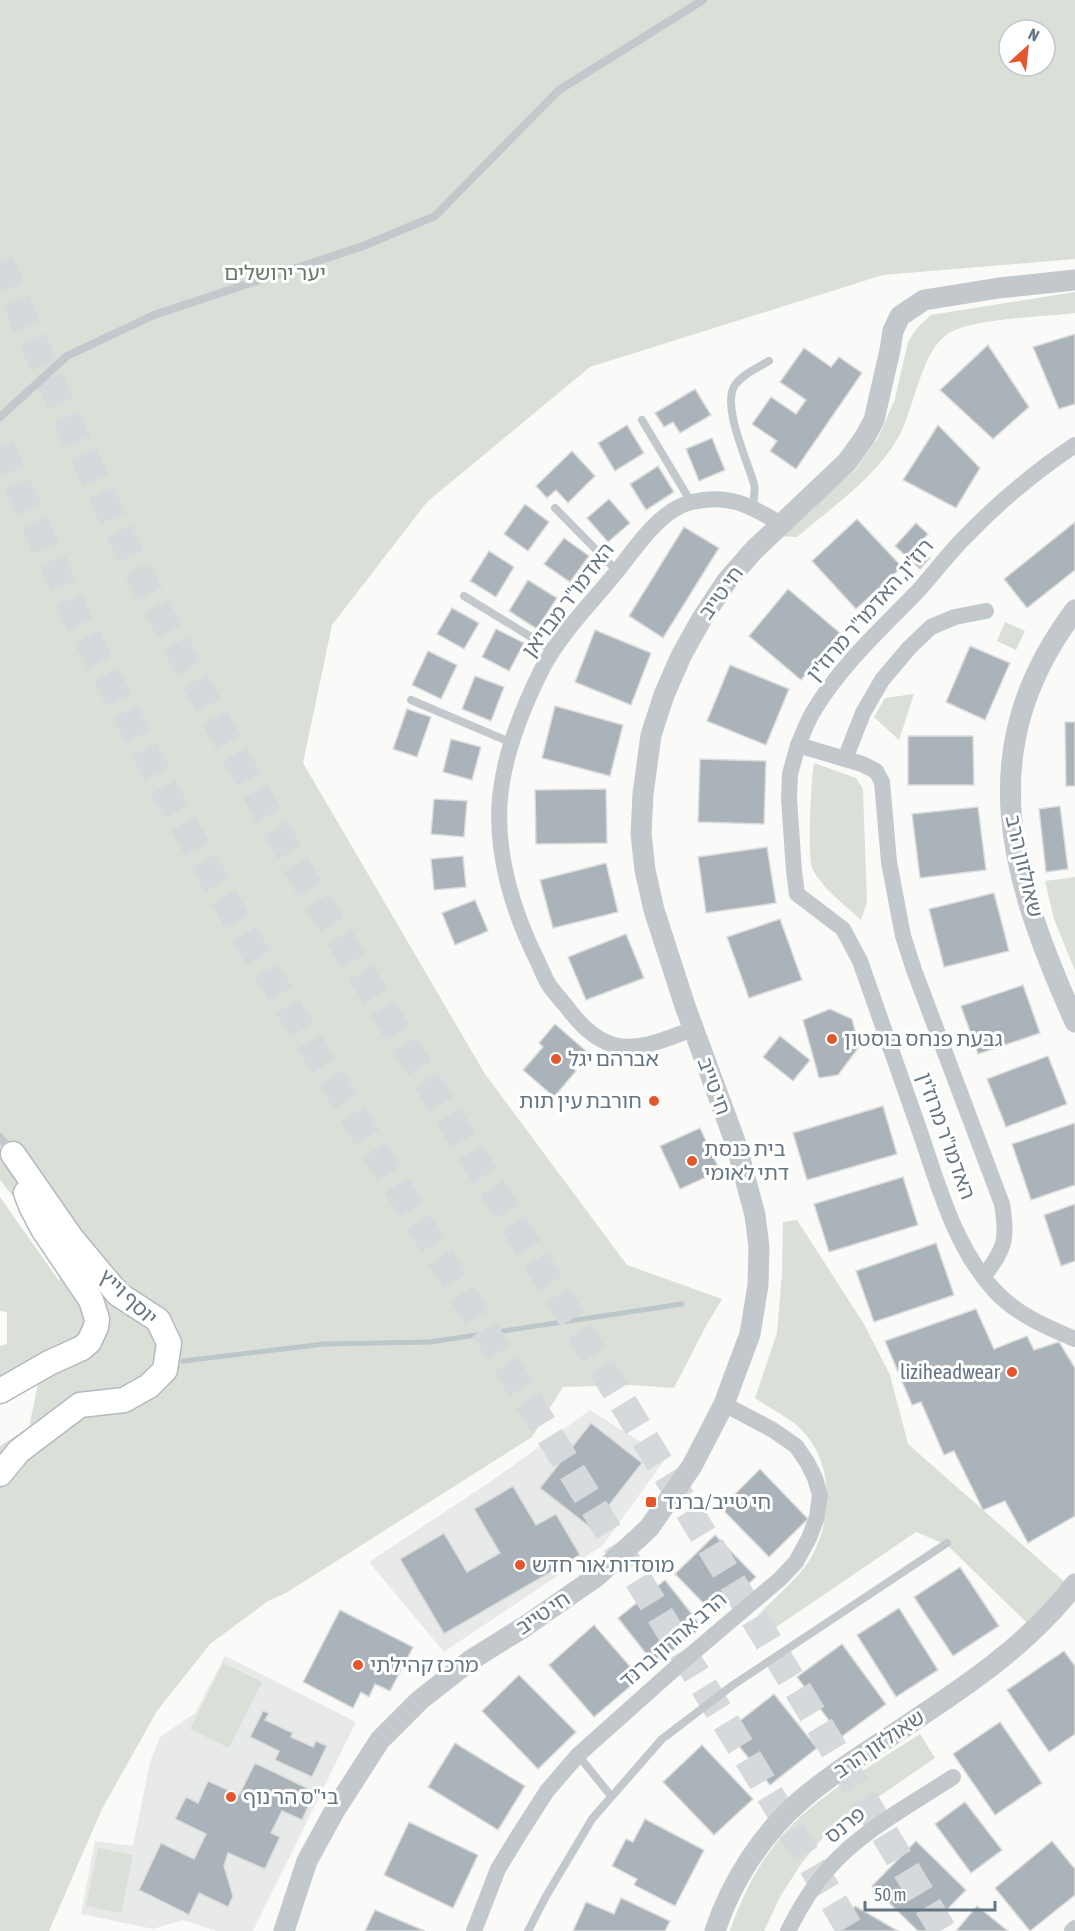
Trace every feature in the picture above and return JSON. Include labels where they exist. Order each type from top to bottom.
[{"type":"main road","points":[[0,1391],[49,1363],[82,1348],[89,1342],[97,1319],[91,1300],[31,1206],[6,1146]]},
{"type":"main road","name":"יוסף וייץ","points":[[0,1474],[20,1451],[80,1405],[124,1400],[149,1386],[165,1370],[169,1343],[158,1320],[118,1294],[72,1239],[6,1146]]},
{"type":"street","name":"חי טייב","points":[[284,1931],[307,1862],[335,1809],[380,1740],[420,1700],[471,1660],[596,1577],[649,1528],[692,1466],[724,1404],[750,1334],[758,1285],[759,1247],[752,1205],[736,1144],[665,949],[645,870],[641,834],[643,794],[651,735],[664,694],[681,656],[726,582],[754,550],[847,462],[865,437],[874,420],[893,330],[900,316],[924,300],[999,288],[1075,280]]},
{"type":"street","name":"רוז'ין, האדמו\"ר מרוז'ין","points":[[798,745],[812,712],[856,655],[966,536],[1047,465],[1075,445]]},
{"type":"street","name":"האדמו\"ר מבויאן","points":[[693,1029],[651,1043],[632,1047],[615,1046],[582,1027],[548,983],[517,914],[505,870],[500,831],[500,800],[504,771],[512,743],[539,677],[554,652],[654,526],[678,507],[691,502],[715,499],[741,502],[781,524]]},
{"type":"street","points":[[845,759],[863,713],[882,680],[909,648],[931,627],[955,617],[986,610]]},
{"type":"street","name":"שאולזון הרב","points":[[1075,610],[1054,641],[1026,698],[1015,736],[1010,804],[1012,832],[1025,885],[1047,957],[1075,1022]]},
{"type":"street","points":[[798,745],[862,764],[876,771],[882,782],[888,862],[903,936],[1002,1204],[1005,1224],[1004,1239],[1000,1254],[984,1276]]},
{"type":"street","name":"האדמו\"ר מרוז'ין","points":[[798,745],[790,774],[789,799],[797,894],[843,929],[860,961],[953,1221],[968,1255],[995,1290],[1021,1313],[1050,1329],[1075,1339]]},
{"type":"street","name":"הרב אהרון ברנד","points":[[474,1931],[498,1869],[547,1791],[578,1755],[747,1605],[780,1579],[795,1562],[809,1538],[817,1517],[820,1495],[807,1462],[796,1446],[773,1430],[724,1404]]},
{"type":"street","name":"שאולזון הרב","points":[[715,1931],[723,1906],[737,1879],[759,1847],[800,1801],[854,1760],[979,1677],[1011,1652],[1043,1621],[1075,1584]]},
{"type":"street","name":"פרנס","points":[[788,1931],[805,1899],[829,1868],[859,1840],[953,1777]]},
{"type":"lane","points":[[0,417],[67,356],[154,315],[363,246],[435,216],[559,90],[703,0]]},
{"type":"lane","points":[[753,507],[755,486],[734,424],[733,388],[741,378],[769,361]]},
{"type":"lane","points":[[642,420],[691,502]]},
{"type":"lane","points":[[555,508],[617,571]]},
{"type":"lane","points":[[464,596],[554,652]]},
{"type":"lane","points":[[411,700],[512,743]]},
{"type":"lane","points":[[528,1931],[592,1819],[663,1739],[690,1716],[783,1651],[947,1543]]},
{"type":"lane","points":[[578,1755],[611,1796]]},
{"type":"shaded area","points":[[590,1410],[666,1458],[603,1545],[444,1652],[369,1562],[493,1480]]},
{"type":"shaded area","name":"בי\"ס הר נוף","points":[[225,1656],[356,1722],[253,1931],[216,1931],[183,1920],[153,1929],[81,1914],[95,1841],[133,1846],[150,1762],[160,1737],[195,1713]]},
{"type":"green space","name":"יער ירושלים","points":[[0,0],[1075,0],[1075,259],[883,275],[590,367],[427,502],[332,625],[303,763],[485,1074],[627,1265],[722,1299],[674,1388],[632,1385],[563,1387],[532,1437],[286,1593],[268,1601],[210,1644],[157,1711],[102,1809],[49,1931],[0,1931],[0,1446],[29,1427],[41,1370],[0,1390],[0,1346],[7,1344],[7,1312],[0,1311],[0,1197],[59,1281],[62,1270],[43,1234],[0,1180]]},
{"type":"green space","points":[[1075,292],[1075,313],[975,324],[949,333],[939,341],[925,366],[904,426],[878,466],[797,537],[776,536],[855,470],[878,438],[895,399],[908,342],[917,328],[931,315]]},
{"type":"green space","points":[[1005,622],[1025,631],[1016,650],[997,641]]},
{"type":"green space","points":[[914,694],[899,740],[874,717],[885,698]]},
{"type":"green space","points":[[814,763],[856,778],[863,789],[867,902],[861,920],[829,890],[813,870],[810,835]]},
{"type":"green space","points":[[1075,877],[1075,971],[1054,919],[1045,881]]},
{"type":"green space","points":[[797,1220],[864,1324],[890,1375],[908,1444],[1067,1584],[1031,1627],[947,1545],[916,1532],[769,1632],[758,1615],[788,1586],[809,1561],[820,1537],[827,1502],[823,1467],[817,1451],[807,1436],[794,1423],[755,1398],[777,1333],[783,1222]]},
{"type":"green space","points":[[223,1663],[262,1682],[229,1748],[190,1729]]},
{"type":"green space","points":[[920,1734],[935,1758],[825,1835],[801,1864],[780,1897],[764,1931],[730,1931],[756,1872],[774,1846],[796,1821],[839,1786]]},
{"type":"green space","points":[[98,1848],[133,1855],[121,1913],[86,1906]]},
{"type":"building","points":[[1075,334],[1075,404],[1059,409],[1033,347]]},
{"type":"building","points":[[988,345],[1029,407],[993,439],[940,390]]},
{"type":"building","points":[[804,348],[831,367],[839,357],[862,373],[796,469],[770,451],[777,441],[752,424],[771,397],[796,414],[806,400],[780,382]]},
{"type":"building","points":[[695,389],[711,415],[680,433],[673,422],[664,427],[655,413]]},
{"type":"building","points":[[627,425],[644,453],[615,471],[598,443]]},
{"type":"building","points":[[938,425],[980,468],[956,508],[903,480]]},
{"type":"building","points":[[712,438],[725,470],[699,481],[686,449]]},
{"type":"building","points":[[572,451],[595,476],[568,503],[556,490],[547,498],[536,486]]},
{"type":"building","points":[[658,466],[674,492],[646,510],[630,484]]},
{"type":"building","points":[[609,499],[630,523],[608,542],[587,518]]},
{"type":"building","points":[[525,504],[549,522],[528,551],[504,534]]},
{"type":"building","points":[[857,519],[902,567],[856,609],[812,561]]},
{"type":"building","points":[[1075,522],[1075,570],[1027,608],[1004,579]]},
{"type":"building","points":[[916,523],[928,534],[917,547],[930,558],[920,569],[895,546]]},
{"type":"building","points":[[684,527],[719,548],[663,638],[629,616]]},
{"type":"building","points":[[564,538],[589,556],[570,582],[544,564]]},
{"type":"building","points":[[489,551],[514,567],[496,597],[470,581]]},
{"type":"building","points":[[528,580],[557,598],[537,629],[509,611]]},
{"type":"building","points":[[788,589],[840,633],[801,680],[749,636]]},
{"type":"building","points":[[452,608],[479,623],[464,649],[437,634]]},
{"type":"building","points":[[496,629],[524,643],[509,671],[482,657]]},
{"type":"building","points":[[595,630],[651,653],[631,705],[575,682]]},
{"type":"building","points":[[970,646],[1010,663],[985,720],[946,702]]},
{"type":"building","points":[[428,651],[457,665],[441,699],[412,685]]},
{"type":"building","points":[[730,665],[789,689],[766,745],[707,721]]},
{"type":"building","points":[[475,676],[504,687],[491,721],[462,709]]},
{"type":"building","points":[[555,706],[623,725],[610,776],[542,758]]},
{"type":"building","points":[[407,709],[431,717],[417,757],[393,749]]},
{"type":"building","points":[[1065,722],[1075,722],[1075,786],[1066,786]]},
{"type":"building","points":[[908,736],[973,736],[974,785],[908,785]]},
{"type":"building","points":[[451,739],[481,747],[472,780],[443,772]]},
{"type":"building","points":[[700,759],[766,761],[764,824],[698,822]]},
{"type":"building","points":[[606,789],[607,843],[536,844],[535,790]]},
{"type":"building","points":[[434,799],[467,801],[464,837],[431,834]]},
{"type":"building","points":[[1060,806],[1068,869],[1046,872],[1039,809]]},
{"type":"building","points":[[978,807],[986,870],[920,878],[912,814]]},
{"type":"building","points":[[767,847],[776,903],[706,913],[698,857]]},
{"type":"building","points":[[463,856],[466,887],[434,890],[431,859]]},
{"type":"building","points":[[606,863],[618,912],[553,928],[540,880]]},
{"type":"building","points":[[994,893],[1009,951],[944,967],[929,909]]},
{"type":"building","points":[[475,900],[488,931],[455,945],[442,913]]},
{"type":"building","points":[[780,919],[802,980],[749,998],[727,937]]},
{"type":"building","points":[[626,934],[644,978],[586,1000],[568,957]]},
{"type":"building","points":[[1023,985],[1040,1033],[978,1054],[961,1006]]},
{"type":"building","name":"גבעת פנחס בוסטון","points":[[830,1009],[852,1019],[859,1047],[838,1075],[819,1078],[803,1020]]},
{"type":"building","name":"אברהם יגל","points":[[555,1024],[586,1051],[572,1067],[576,1071],[554,1097],[523,1070],[543,1047],[539,1043]]},
{"type":"building","points":[[780,1036],[810,1060],[793,1081],[763,1057]]},
{"type":"building","points":[[1048,1056],[1067,1104],[1006,1127],[987,1079]]},
{"type":"building","points":[[883,1106],[897,1154],[807,1180],[793,1133]]},
{"type":"building","points":[[1075,1123],[1075,1185],[1031,1200],[1012,1144]]},
{"type":"building","name":"בית כנסת דתי לאומי","points":[[700,1128],[720,1171],[680,1189],[660,1146]]},
{"type":"building","points":[[903,1177],[918,1225],[829,1252],[814,1204]]},
{"type":"building","points":[[1075,1204],[1075,1261],[1061,1266],[1044,1215]]},
{"type":"building","points":[[936,1243],[954,1295],[874,1322],[856,1271]]},
{"type":"building","points":[[976,1309],[994,1349],[1027,1336],[1034,1350],[1059,1342],[1075,1368],[1075,1516],[1028,1543],[1005,1501],[983,1510],[954,1451],[944,1455],[921,1402],[912,1405],[885,1341]]},
{"type":"building","points":[[591,1423],[642,1463],[591,1528],[540,1488]]},
{"type":"building","points":[[760,1469],[808,1519],[769,1557],[721,1508]]},
{"type":"building","name":"מוסדות אור חדש","points":[[513,1486],[536,1525],[556,1514],[580,1555],[444,1634],[400,1559],[444,1533],[467,1572],[500,1553],[474,1509]]},
{"type":"building","points":[[715,1535],[756,1577],[715,1615],[675,1574]]},
{"type":"building","points":[[960,1567],[999,1626],[953,1656],[914,1597]]},
{"type":"building","points":[[665,1580],[702,1627],[655,1665],[618,1618]]},
{"type":"building","points":[[899,1608],[938,1670],[896,1697],[857,1635]]},
{"type":"building","name":"מרכז קהילתי","points":[[340,1610],[413,1647],[390,1691],[375,1684],[369,1697],[361,1692],[353,1708],[303,1682]]},
{"type":"building","points":[[594,1625],[640,1678],[594,1717],[549,1665]]},
{"type":"building","points":[[842,1644],[886,1704],[841,1737],[797,1677]]},
{"type":"building","points":[[1064,1651],[1075,1666],[1075,1734],[1049,1752],[1007,1690]]},
{"type":"building","points":[[519,1675],[576,1732],[538,1769],[482,1711]]},
{"type":"building","points":[[774,1694],[817,1748],[770,1785],[727,1731]]},
{"type":"building","points":[[263,1711],[269,1713],[265,1720],[293,1733],[291,1737],[313,1747],[316,1741],[327,1746],[312,1777],[275,1760],[279,1751],[250,1737]]},
{"type":"building","points":[[1000,1722],[1042,1783],[995,1815],[953,1754]]},
{"type":"building","points":[[455,1743],[525,1786],[498,1830],[428,1787]]},
{"type":"building","points":[[702,1745],[753,1799],[714,1835],[663,1782]]},
{"type":"building","points":[[255,1763],[315,1792],[302,1820],[282,1811],[271,1833],[280,1837],[265,1869],[228,1853],[224,1866],[233,1896],[228,1907],[199,1893],[189,1915],[139,1890],[161,1843],[194,1859],[206,1834],[175,1819],[186,1797],[198,1803],[208,1781],[239,1795]]},
{"type":"building","points":[[965,1802],[1002,1850],[971,1873],[935,1824]]},
{"type":"building","points":[[645,1819],[704,1850],[675,1906],[634,1885],[637,1879],[612,1866],[626,1839],[633,1842]]},
{"type":"building","points":[[409,1822],[478,1855],[453,1908],[384,1875]]},
{"type":"building","points":[[916,1841],[966,1890],[926,1931],[918,1931],[872,1886]]},
{"type":"building","points":[[1052,1841],[1075,1869],[1075,1895],[1030,1931],[995,1888]]},
{"type":"building","points":[[621,1898],[670,1921],[665,1931],[573,1931],[586,1902],[614,1914]]},
{"type":"building","points":[[855,1906],[898,1931],[840,1931]]},
{"type":"building","points":[[977,1906],[1008,1931],[956,1931]]},
{"type":"building","points":[[375,1910],[425,1931],[365,1931]]},
{"type":"waterway","points":[[183,1361],[324,1344],[430,1342],[682,1304]]},
{"type":"tunnel","points":[[0,262],[109,510],[149,592],[304,879],[943,1931]]},
{"type":"tunnel","points":[[0,446],[79,621],[167,794],[239,925],[851,1931]]},
{"type":"place","name":"גבעת פנחס בוסטון","points":[[832,1039]]},
{"type":"place","name":"אברהם יגל","points":[[556,1059]]},
{"type":"place","name":"חורבת עין תות","points":[[654,1101]]},
{"type":"place","name":"בית כנסת דתי לאומי","points":[[692,1161]]},
{"type":"place","name":"liziheadwear","points":[[1012,1372]]},
{"type":"place","name":"חי טייב/ברנד","points":[[651,1502]]},
{"type":"place","name":"מוסדות אור חדש","points":[[520,1565]]},
{"type":"place","name":"מרכז קהילתי","points":[[358,1665]]},
{"type":"place","name":"בי\"ס הר נוף","points":[[231,1797]]}]
